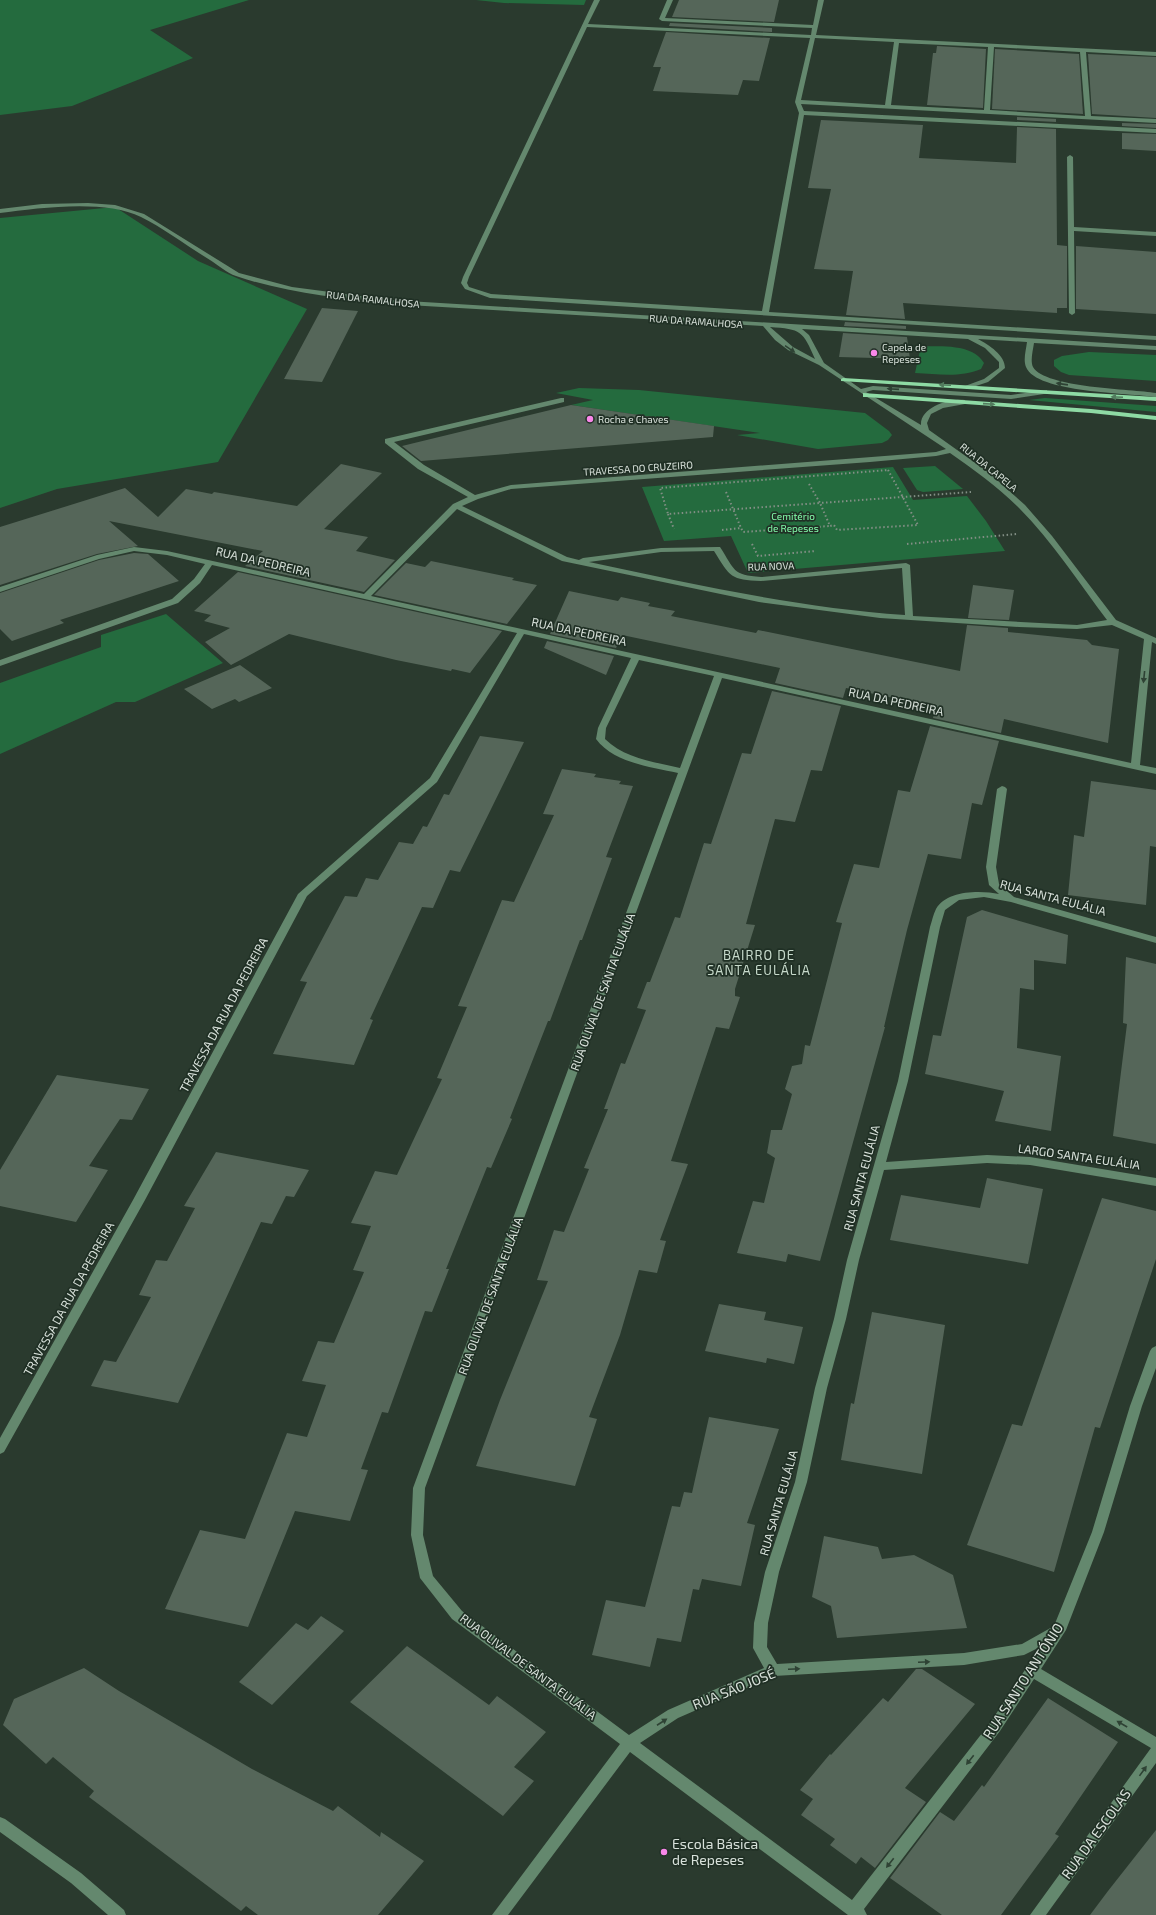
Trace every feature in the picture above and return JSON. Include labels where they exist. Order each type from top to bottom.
[{"type":"main road","points":[[843,380],[1156,399]]},
{"type":"main road","points":[[863,393],[1091,411],[1156,418]]},
{"type":"street","points":[[597,0],[466,277],[464,283],[467,288],[477,293],[490,296],[1156,338]]},
{"type":"street","points":[[670,0],[662,19],[814,28]]},
{"type":"street","points":[[765,313],[802,112],[798,102],[821,0]]},
{"type":"street","points":[[585,25],[1156,54]]},
{"type":"street","points":[[888,107],[897,40]]},
{"type":"street","points":[[987,112],[991,45]]},
{"type":"street","points":[[1083,50],[1088,117]]},
{"type":"street","points":[[798,102],[1156,121]]},
{"type":"street","points":[[802,112],[1156,131]]},
{"type":"street","points":[[1070,157],[1072,313]]},
{"type":"street","name":"RUA DA RAMALHOSA","points":[[0,211],[42,206],[88,204],[115,207],[142,214],[237,274],[292,289],[337,296],[391,302],[1156,348]]},
{"type":"street","points":[[1071,229],[1156,234]]},
{"type":"street","name":"RUA DA CAPELA","points":[[766,325],[775,337],[787,348],[802,357],[821,364],[863,393],[925,431],[985,474],[1022,507],[1050,538],[1113,622],[1152,640]]},
{"type":"street","points":[[794,327],[806,336],[814,346],[821,364]]},
{"type":"street","points":[[967,387],[984,382],[995,376],[1002,368],[1002,362],[998,356],[970,337]]},
{"type":"street","points":[[1031,341],[1029,367],[1034,374],[1041,379],[1057,384],[1129,390],[1156,395]]},
{"type":"street","points":[[863,393],[873,388],[1011,397],[1044,392]]},
{"type":"street","points":[[474,497],[421,467],[388,441],[561,400]]},
{"type":"street","points":[[925,431],[923,423],[924,416],[929,411],[939,407],[962,402]]},
{"type":"street","name":"TRAVESSA DO CRUZEIRO","points":[[365,597],[456,506],[474,497],[511,488],[870,460],[936,454],[952,450]]},
{"type":"street","name":"RUA NOVA","points":[[456,506],[565,559],[759,600],[880,616],[909,618],[1077,627],[1113,622]]},
{"type":"street","name":"RUA NOVA","points":[[576,561],[661,550],[717,548],[729,569],[741,578],[762,580],[906,565],[909,618]]},
{"type":"street","name":"RUA DA PEDREIRA","points":[[0,590],[97,557],[134,549],[167,553],[1156,771]]},
{"type":"street","points":[[0,663],[175,601],[197,581],[210,562]]},
{"type":"street","name":"TRAVESSA DA RUA DA PEDREIRA","points":[[0,1449],[139,1200],[303,894],[434,780],[521,632]]},
{"type":"street","points":[[1135,766],[1152,640]]},
{"type":"street","points":[[636,657],[602,728],[600,739],[605,746],[620,753],[648,764],[684,772]]},
{"type":"street","name":"RUA OLIVAL DE SANTA EULÁLIA","points":[[719,675],[419,1488],[417,1535],[427,1578],[457,1615],[857,1913]]},
{"type":"street","points":[[1002,789],[991,867],[994,885],[1012,899]]},
{"type":"street","name":"RUA SANTA EULÁLIA","points":[[772,1670],[760,1648],[761,1623],[772,1572],[801,1482],[821,1388],[879,1166],[903,1081],[935,927],[941,909],[956,897],[984,894],[1012,899],[1156,940]]},
{"type":"street","name":"LARGO SANTA EULÁLIA","points":[[879,1166],[987,1159],[1030,1161],[1156,1182]]},
{"type":"street","name":"RUA SANTO ANTÓNIO","points":[[857,1913],[995,1727],[1059,1630],[1098,1532],[1136,1406],[1156,1351]]},
{"type":"street","name":"RUA SÃO JOSÉ","points":[[499,1915],[629,1743],[673,1714],[772,1670],[964,1659],[1024,1649],[1059,1630]]},
{"type":"street","points":[[1032,1671],[1156,1744]]},
{"type":"street","name":"RUA DA ESCOLAS","points":[[1036,1915],[1156,1752]]},
{"type":"street","points":[[0,1824],[76,1878],[119,1915]]},
{"type":"path","points":[[675,533],[660,488],[723,483],[805,477],[888,470],[918,525],[837,530],[834,525],[743,532],[723,483]]},
{"type":"path","points":[[805,477],[820,503],[830,526]]},
{"type":"path","points":[[668,514],[1002,489]]},
{"type":"path","points":[[719,530],[741,528]]},
{"type":"green space","points":[[0,0],[249,0],[150,30],[193,58],[72,106],[0,115]]},
{"type":"green space","points":[[476,0],[586,0],[584,5],[504,3]]},
{"type":"green space","points":[[115,207],[198,261],[307,309],[218,462],[57,489],[0,508],[0,218]]},
{"type":"green space","points":[[921,346],[956,347],[964,349],[972,352],[984,363],[981,369],[965,374],[949,375],[915,373]]},
{"type":"green space","points":[[1089,352],[1156,355],[1156,381],[1069,375],[1061,372],[1054,366],[1054,360],[1062,356]]},
{"type":"green space","points":[[579,388],[639,390],[865,413],[889,431],[892,435],[888,440],[882,443],[818,449],[737,435],[760,433],[571,405],[593,400],[556,393]]},
{"type":"green space","points":[[1045,398],[1156,406],[1156,412],[1029,400]]},
{"type":"green space","points":[[935,466],[963,489],[923,492],[917,490],[903,468]]},
{"type":"green space","name":"Cemitério de Repeses","points":[[893,467],[913,500],[967,496],[986,521],[1005,551],[748,573],[731,536],[664,541],[642,487]]},
{"type":"green space","points":[[166,614],[223,663],[135,702],[116,702],[0,754],[0,683],[101,647],[101,635]]},
{"type":"building","points":[[679,0],[779,0],[774,22],[672,17]]},
{"type":"building","points":[[670,23],[772,28],[772,32],[669,26]]},
{"type":"building","points":[[666,32],[770,38],[759,81],[743,80],[738,95],[653,91],[661,67],[653,67]]},
{"type":"building","points":[[937,46],[986,49],[983,108],[927,105],[933,53],[936,53]]},
{"type":"building","points":[[995,49],[1079,54],[1083,114],[992,109]]},
{"type":"building","points":[[1088,54],[1156,57],[1156,118],[1092,114]]},
{"type":"building","points":[[1017,117],[1056,119],[1056,122],[1017,120]]},
{"type":"building","points":[[821,120],[923,125],[919,158],[1016,163],[1017,127],[1056,129],[1057,245],[1067,246],[1067,308],[1057,308],[1057,313],[903,303],[905,319],[846,315],[853,271],[814,269],[831,189],[808,188]]},
{"type":"building","points":[[1122,123],[1156,124],[1156,128],[1122,126]]},
{"type":"building","points":[[1122,133],[1156,134],[1156,151],[1122,149]]},
{"type":"building","points":[[1076,246],[1156,252],[1156,314],[1076,309]]},
{"type":"building","points":[[322,308],[358,311],[322,382],[284,379]]},
{"type":"building","points":[[845,322],[906,326],[906,329],[844,326]]},
{"type":"building","name":"Capela de Repeses","points":[[843,333],[907,337],[910,359],[839,357]]},
{"type":"building","name":"Rocha e Chaves","points":[[571,405],[714,426],[713,437],[421,461],[402,446]]},
{"type":"building","points":[[341,464],[382,473],[324,529],[368,537],[356,551],[395,560],[364,592],[245,566],[263,551],[109,521],[138,546],[97,554],[0,585],[0,527],[125,488],[158,517],[186,489],[212,494],[214,492],[297,506]]},
{"type":"building","points":[[134,553],[148,554],[179,581],[60,620],[64,623],[12,641],[0,629],[0,593],[99,560]]},
{"type":"building","points":[[431,561],[514,578],[512,580],[537,585],[507,624],[374,595],[406,563],[425,567]]},
{"type":"building","points":[[238,572],[502,631],[470,673],[452,669],[451,671],[396,660],[289,634],[231,665],[205,642],[230,628],[204,621],[211,615],[194,611]]},
{"type":"building","points":[[973,585],[1014,590],[1009,620],[968,618]]},
{"type":"building","points":[[569,591],[618,601],[621,597],[650,603],[648,606],[675,611],[671,616],[756,633],[758,630],[960,671],[967,625],[1008,628],[1008,632],[1087,640],[1092,645],[1119,649],[1108,743],[1004,719],[1001,733],[933,718],[936,707],[846,688],[843,698],[775,683],[780,668],[622,635],[616,648],[550,634]]},
{"type":"building","points":[[547,641],[614,656],[606,675],[544,648]]},
{"type":"building","points":[[240,665],[272,688],[239,702],[235,699],[212,709],[184,689]]},
{"type":"building","points":[[772,691],[841,706],[822,771],[811,770],[795,822],[775,819],[746,924],[755,925],[735,989],[735,996],[740,997],[729,1029],[716,1027],[671,1161],[688,1164],[660,1240],[666,1241],[657,1273],[639,1270],[620,1335],[589,1417],[597,1419],[575,1486],[476,1466],[500,1400],[548,1281],[537,1280],[554,1230],[564,1232],[589,1169],[584,1168],[608,1109],[604,1109],[621,1063],[625,1064],[646,1010],[637,1008],[647,982],[650,982],[675,917],[680,918],[704,843],[711,844],[742,753],[751,754]]},
{"type":"building","points":[[930,726],[999,741],[982,805],[972,803],[961,859],[928,854],[907,930],[885,1027],[820,1261],[788,1254],[786,1262],[737,1253],[753,1201],[764,1203],[775,1158],[767,1153],[771,1130],[782,1130],[792,1094],[785,1089],[792,1066],[802,1064],[805,1045],[810,1046],[842,923],[836,922],[854,864],[879,868],[898,790],[910,792]]},
{"type":"building","points":[[480,736],[524,742],[460,872],[450,870],[433,908],[422,907],[370,1019],[373,1020],[354,1065],[273,1054],[307,982],[300,981],[345,896],[357,897],[366,878],[378,880],[399,842],[413,844],[423,826],[427,827],[444,794],[449,795]]},
{"type":"building","points":[[562,769],[596,774],[594,777],[621,781],[619,784],[633,786],[606,857],[612,858],[582,940],[580,940],[550,1021],[548,1021],[510,1118],[512,1119],[491,1168],[487,1167],[446,1269],[449,1269],[432,1312],[425,1311],[388,1413],[382,1412],[361,1469],[368,1470],[350,1521],[295,1511],[248,1627],[165,1609],[200,1530],[245,1539],[287,1433],[307,1437],[326,1385],[302,1381],[318,1341],[334,1343],[364,1272],[353,1270],[371,1226],[351,1223],[375,1171],[397,1175],[442,1079],[437,1078],[467,1007],[458,1006],[502,900],[514,902],[554,815],[543,814]]},
{"type":"building","points":[[1091,781],[1156,790],[1156,847],[1150,846],[1146,905],[1068,895],[1074,835],[1084,837]]},
{"type":"building","points":[[982,910],[1068,935],[1066,964],[1034,960],[1034,990],[1020,988],[1017,1048],[1061,1056],[1051,1131],[995,1121],[1004,1091],[925,1074],[933,1035],[941,1036],[967,917]]},
{"type":"building","points":[[1126,957],[1156,964],[1156,1144],[1113,1136],[1127,1024],[1123,1023]]},
{"type":"building","points":[[57,1075],[149,1089],[132,1120],[120,1119],[89,1166],[108,1170],[76,1222],[0,1206],[0,1170]]},
{"type":"building","points":[[216,1152],[309,1170],[294,1197],[286,1196],[272,1224],[261,1222],[178,1403],[91,1386],[104,1360],[116,1362],[151,1297],[139,1295],[156,1260],[167,1261],[195,1208],[184,1206]]},
{"type":"building","points":[[987,1178],[1043,1189],[1028,1264],[890,1240],[901,1195],[980,1208]]},
{"type":"building","points":[[1102,1198],[1156,1211],[1156,1259],[1100,1428],[1095,1427],[1054,1572],[967,1545],[1012,1424],[1022,1426]]},
{"type":"building","points":[[719,1304],[766,1312],[764,1320],[803,1327],[794,1364],[767,1358],[766,1363],[705,1351]]},
{"type":"building","points":[[872,1312],[945,1325],[922,1474],[841,1460],[851,1403],[854,1404]]},
{"type":"building","points":[[709,1417],[779,1429],[747,1523],[755,1525],[741,1586],[702,1579],[699,1590],[693,1589],[681,1642],[657,1638],[650,1667],[592,1655],[606,1600],[645,1607],[672,1506],[680,1507],[684,1492],[692,1493]]},
{"type":"building","points":[[824,1536],[878,1547],[882,1559],[914,1555],[953,1575],[967,1628],[837,1638],[831,1606],[812,1597]]},
{"type":"building","points":[[321,1616],[344,1631],[272,1705],[239,1682],[296,1623],[308,1630]]},
{"type":"building","points":[[407,1646],[489,1705],[497,1696],[546,1732],[514,1767],[534,1781],[503,1816],[350,1702]]},
{"type":"building","points":[[84,1668],[119,1691],[252,1769],[333,1811],[338,1806],[380,1837],[381,1832],[424,1861],[378,1915],[258,1915],[246,1906],[241,1911],[89,1797],[94,1791],[53,1757],[46,1764],[3,1725],[14,1699]]},
{"type":"building","points":[[916,1669],[922,1669],[975,1704],[905,1788],[926,1802],[875,1868],[861,1857],[856,1864],[830,1845],[835,1839],[801,1815],[813,1799],[800,1790],[830,1754],[831,1755],[883,1698],[888,1702]]},
{"type":"building","points":[[1048,1698],[1118,1742],[1055,1834],[1059,1836],[1001,1915],[942,1915],[890,1878],[940,1812],[954,1821],[982,1785],[984,1787]]},
{"type":"building","points":[[1156,1830],[1156,1915],[1090,1915],[1108,1891]]},
{"type":"place","name":"Capela de Repeses","points":[[874,353]]},
{"type":"place","name":"Rocha e Chaves","points":[[590,419]]},
{"type":"place","name":"Escola Básica de Repeses","points":[[664,1852]]},
{"type":"district","name":"BAIRRO DE SANTA EULÁLIA","points":[[759,962]]}]
